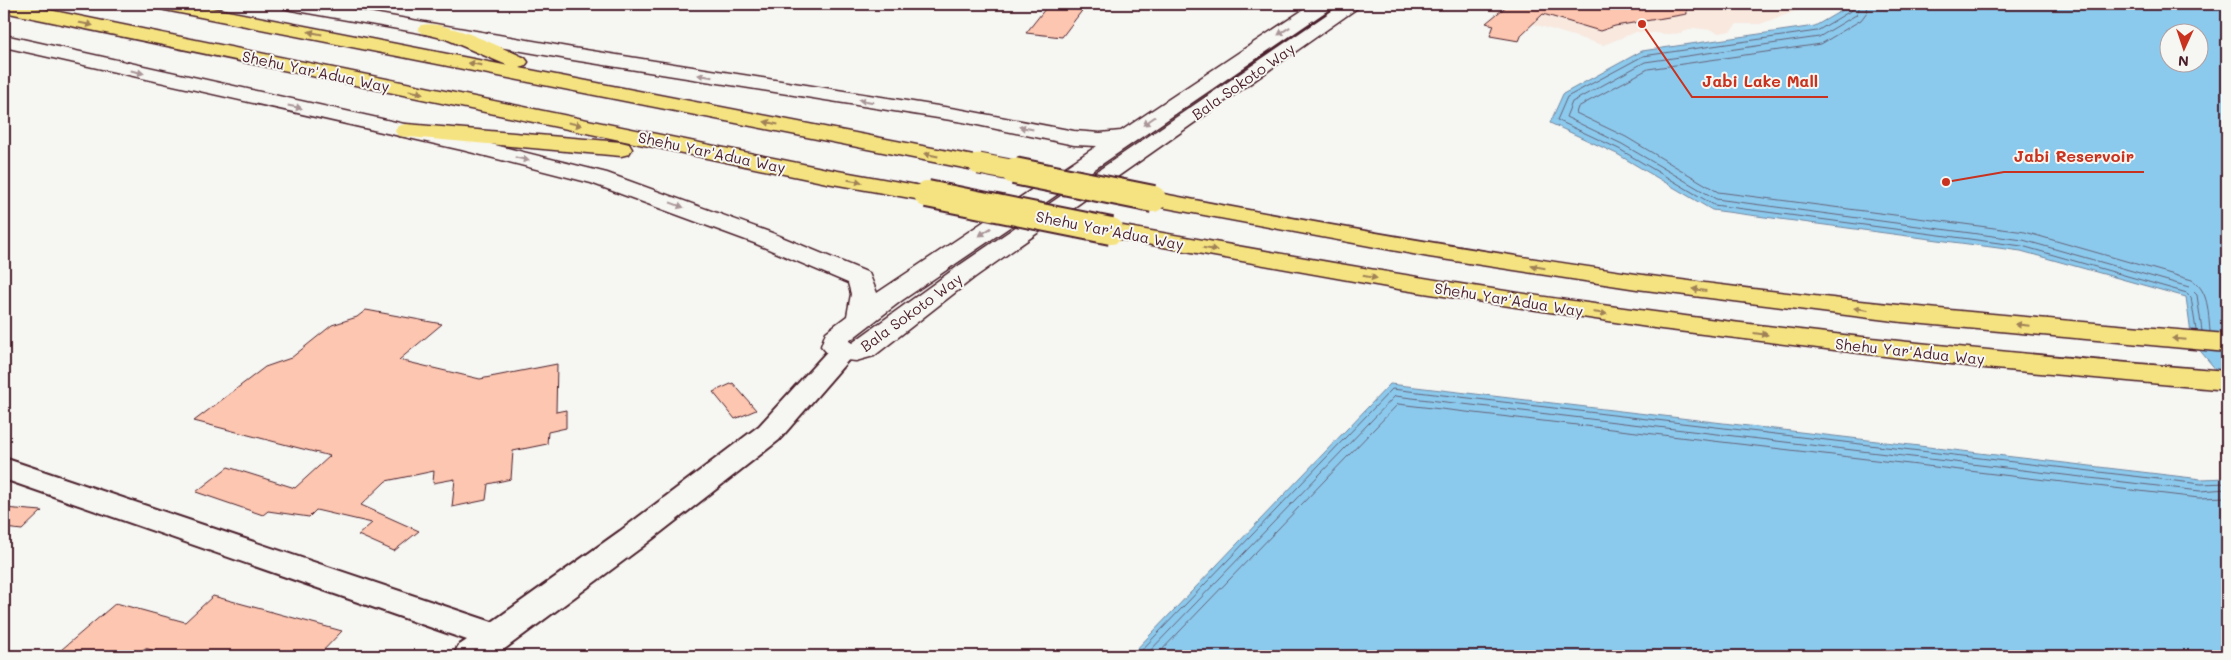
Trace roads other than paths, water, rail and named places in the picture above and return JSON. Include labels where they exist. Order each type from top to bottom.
[{"type":"highway","points":[[165,4],[1153,199],[1406,247],[1580,273],[1863,310],[2227,343]]},
{"type":"highway","name":"Shehu Yar'Adua Way","points":[[4,6],[827,176],[928,194],[1111,231],[1418,285],[1579,310],[1907,352],[2097,371],[2227,381]]},
{"type":"highway","points":[[428,29],[453,35],[539,70],[678,104]]},
{"type":"highway","points":[[406,132],[689,155],[827,176]]},
{"type":"street","points":[[291,4],[573,54],[963,116],[1074,138],[1100,140],[1127,137]]},
{"type":"street","name":"Bala Sokoto Way","points":[[1324,4],[905,286],[860,318],[836,338],[835,346],[842,351],[852,353],[864,350],[966,272],[1354,4]]},
{"type":"street","points":[[4,41],[406,132],[599,178],[686,209],[847,272],[860,279],[864,286],[860,318]]},
{"type":"street","points":[[1074,138],[1102,152],[1107,157],[1109,165],[1101,178]]},
{"type":"street","points":[[847,272],[905,286],[924,286],[946,282],[966,272]]},
{"type":"street","points":[[470,656],[631,539],[769,433],[842,351]]},
{"type":"street","points":[[4,468],[497,637]]},
{"type":"water","points":[[1853,4],[2227,4],[2227,383],[2192,341],[2186,297],[2021,251],[1712,210],[1617,154],[1550,123],[1563,94],[1642,51],[1815,26]]},
{"type":"water","points":[[1390,384],[2201,479],[2227,478],[2227,656],[1130,656]]},
{"type":"place","name":"Jabi Lake Mall","points":[[1642,24]]},
{"type":"place","name":"Jabi Reservoir","points":[[1946,182]]}]
